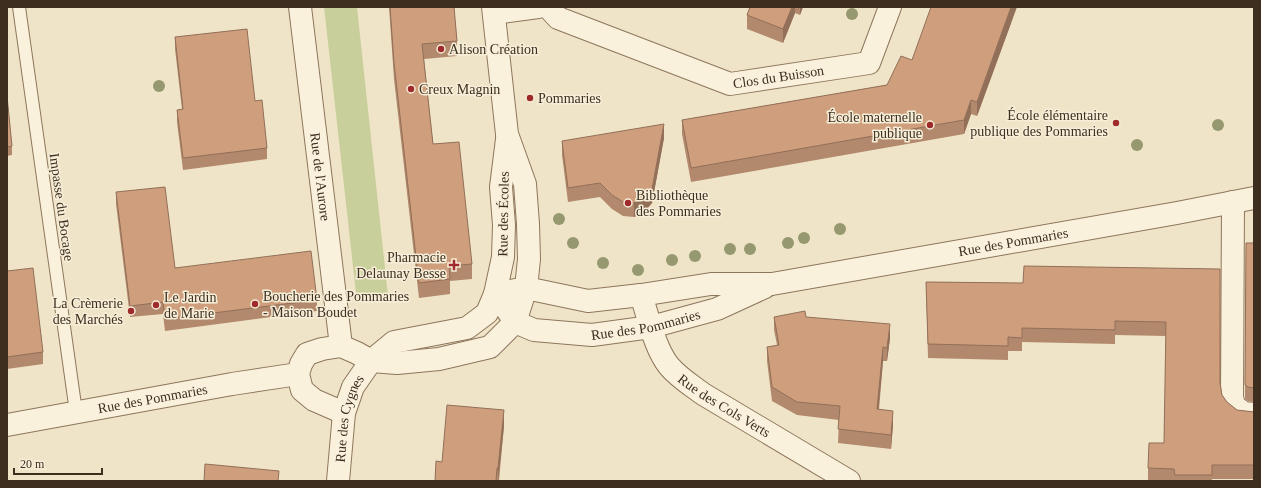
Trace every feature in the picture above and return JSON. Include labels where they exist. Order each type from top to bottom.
[{"type":"street","name":"Rue de l'Aurore","points":[[300,7],[341,346]]},
{"type":"street","points":[[494,10],[538,7]]},
{"type":"street","name":"Clos du Buisson","points":[[548,7],[558,18],[730,84],[869,63],[890,7]]},
{"type":"street","name":"Rue des Écoles","points":[[494,10],[507,134],[501,187],[504,225],[503,257],[495,294]]},
{"type":"street","name":"Rue des Écoles","points":[[507,134],[524,184],[528,224],[529,259],[526,288]]},
{"type":"street","name":"Rue des Pommaries","points":[[495,294],[526,288],[588,301],[641,295],[711,284],[772,284],[1244,200]]},
{"type":"street","points":[[1244,200],[1232,397],[1234,406],[1244,413],[1254,414]]},
{"type":"street","name":"Rue des Pommaries","points":[[515,322],[534,330],[592,335],[651,327],[717,308],[772,284]]},
{"type":"street","points":[[344,413],[314,400],[302,390],[298,374],[301,364],[307,354],[322,349],[341,346],[357,352],[371,362],[397,363],[439,359],[490,347],[507,332],[515,322],[526,288]]},
{"type":"street","points":[[371,362],[394,342],[467,328],[487,313],[495,294]]},
{"type":"street","points":[[495,294],[515,322]]},
{"type":"street","name":"Rue des Cols Verts","points":[[641,295],[651,327],[669,367],[702,394],[849,481]]},
{"type":"street","name":"Rue des Cygnes","points":[[338,481],[344,413],[353,387],[371,362]]},
{"type":"street","name":"Rue des Pommaries","points":[[7,425],[232,384],[298,374]]},
{"type":"lane","name":"Impasse du Bocage","points":[[19,7],[76,412]]},
{"type":"green space","points":[[324,7],[357,7],[388,296],[357,302]]},
{"type":"building","points":[[390,7],[454,7],[457,41],[422,44],[433,144],[459,142],[472,264],[449,266],[450,279],[419,283],[394,63]]},
{"type":"building","points":[[750,7],[792,7],[783,29],[747,15]]},
{"type":"building","points":[[931,7],[1011,7],[977,102],[971,100],[964,120],[691,168],[682,120],[887,85],[901,56],[912,60]]},
{"type":"building","points":[[247,29],[255,101],[262,100],[267,148],[183,158],[177,110],[183,109],[175,37]]},
{"type":"building","points":[[7,96],[12,146],[7,147]]},
{"type":"building","points":[[664,124],[652,189],[644,198],[634,203],[623,202],[612,195],[600,183],[568,188],[562,141]]},
{"type":"building","points":[[165,187],[175,268],[311,251],[317,300],[165,319],[163,302],[130,306],[116,192]]},
{"type":"building","points":[[1246,243],[1254,243],[1254,388],[1245,385]]},
{"type":"building","points":[[1024,266],[1220,269],[1220,383],[1222,395],[1227,402],[1237,410],[1254,412],[1254,465],[1212,465],[1212,475],[1175,475],[1174,469],[1148,468],[1149,443],[1164,443],[1166,322],[1115,321],[1115,330],[1022,328],[1022,338],[1008,337],[1008,346],[928,344],[926,282],[1023,283]]},
{"type":"building","points":[[33,268],[43,352],[7,357],[7,271]]},
{"type":"building","points":[[805,311],[806,317],[890,324],[887,348],[883,347],[877,409],[893,411],[891,435],[838,429],[840,406],[797,402],[772,387],[767,347],[779,345],[774,317]]},
{"type":"building","points":[[447,405],[504,410],[496,481],[435,481],[436,461],[442,462]]},
{"type":"building","points":[[205,464],[279,471],[278,481],[204,481]]},
{"type":"place","name":"Alison Création","points":[[441,49]]},
{"type":"place","name":"Creux Magnin","points":[[411,89]]},
{"type":"place","name":"Pommaries","points":[[530,98]]},
{"type":"place","name":"École élémentaire publique des Pommaries","points":[[1116,123]]},
{"type":"place","name":"École maternelle publique","points":[[930,125]]},
{"type":"place","name":"Bibliothèque des Pommaries","points":[[628,203]]},
{"type":"place","name":"Pharmacie Delaunay Besse","points":[[454,265]]},
{"type":"place","name":"Boucherie des Pommaries - Maison Boudet","points":[[255,304]]},
{"type":"place","name":"Le Jardin de Marie","points":[[156,305]]},
{"type":"place","name":"La Crèmerie des Marchés","points":[[131,311]]}]
